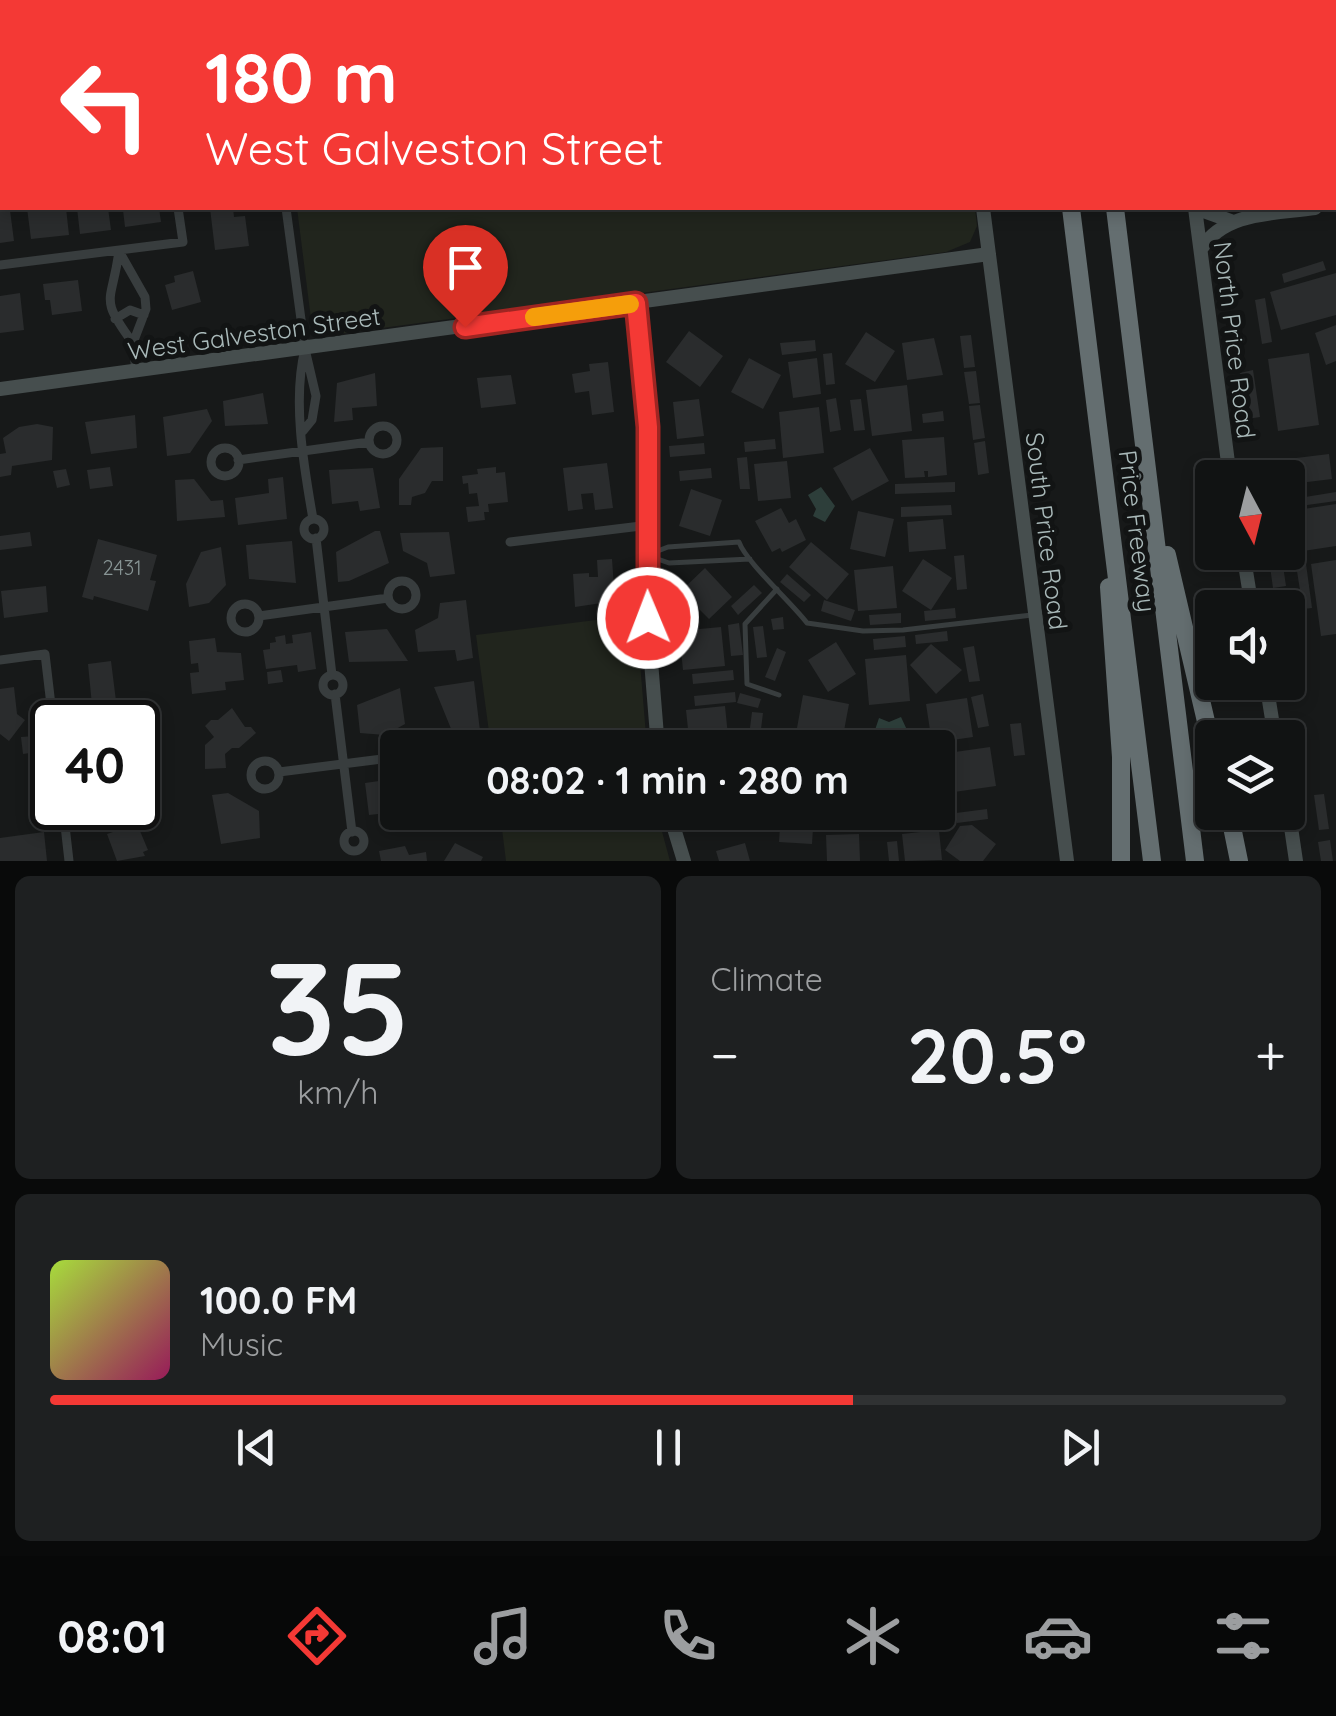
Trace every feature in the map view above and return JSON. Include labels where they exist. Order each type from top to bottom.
[{"type":"highway","name":"Price Freeway","points":[[1071,210],[1152,861]]},
{"type":"highway","name":"Price Freeway","points":[[1115,210],[1195,861]]},
{"type":"highway","points":[[1101,442],[1121,757],[1121,861]]},
{"type":"highway","points":[[1146,462],[1205,720]]},
{"type":"highway","points":[[1233,830],[1239,861]]},
{"type":"street","points":[[0,266],[182,242],[178,210]]},
{"type":"street","points":[[286,210],[305,349],[316,396],[312,420],[303,431]]},
{"type":"street","name":"South Price Road","points":[[983,210],[1067,861]]},
{"type":"street","name":"North Price Road","points":[[1195,210],[1228,460]]},
{"type":"street","points":[[1201,210],[1231,221]]},
{"type":"street","points":[[1201,249],[1210,234],[1231,221],[1302,210]]},
{"type":"street","points":[[119,251],[145,297],[144,315],[133,343],[136,372]]},
{"type":"street","points":[[119,251],[109,301],[115,318],[133,343]]},
{"type":"street","name":"West Galveston Street","points":[[0,390],[989,254]]},
{"type":"street","points":[[636,303],[648,427],[648,624],[657,730]]},
{"type":"street","points":[[115,318],[130,310],[144,315]]},
{"type":"street","points":[[305,349],[299,372],[299,417],[312,519],[323,526],[322,535],[316,538],[332,675],[324,680],[324,686],[326,692],[335,694],[352,832],[363,838],[357,856]]},
{"type":"street","points":[[300,396],[316,396]]},
{"type":"street","points":[[238,460],[369,442]]},
{"type":"street","points":[[510,542],[649,525]]},
{"type":"street","points":[[259,616],[388,598]]},
{"type":"street","points":[[0,660],[45,654],[50,700]]},
{"type":"street","points":[[279,772],[380,759]]},
{"type":"street","points":[[65,830],[69,861]]},
{"type":"street","points":[[675,830],[684,861]]},
{"type":"street","points":[[1291,830],[1296,861]]},
{"type":"lane","points":[[647,554],[668,547],[740,542],[750,560],[807,623],[863,630],[1036,615]]},
{"type":"lane","points":[[647,554],[668,563],[750,560]]},
{"type":"lane","points":[[778,588],[745,624],[746,684],[779,695]]},
{"type":"shaded area","points":[[297,210],[975,210],[977,226],[970,242],[946,252],[323,336],[312,327]]},
{"type":"shaded area","points":[[821,487],[835,506],[825,522],[813,516],[816,509],[808,495]]},
{"type":"shaded area","points":[[636,615],[646,730],[489,730],[476,635]]},
{"type":"shaded area","points":[[901,717],[907,730],[875,730],[879,718],[889,722]]},
{"type":"shaded area","points":[[502,830],[662,830],[670,861],[506,861]]},
{"type":"building","points":[[10,210],[14,241],[0,243],[0,212]]},
{"type":"building","points":[[27,210],[66,210],[69,235],[31,239]]},
{"type":"building","points":[[77,210],[108,210],[111,230],[80,234]]},
{"type":"building","points":[[123,210],[159,210],[161,222],[125,227]]},
{"type":"building","points":[[210,210],[233,210],[234,217],[245,216],[249,246],[215,250]]},
{"type":"building","points":[[1323,261],[1326,270],[1284,283],[1282,274]]},
{"type":"building","points":[[193,271],[201,302],[172,310],[165,285],[175,282],[174,276]]},
{"type":"building","points":[[1336,273],[1336,315],[1281,330],[1270,292]]},
{"type":"building","points":[[78,280],[82,311],[52,315],[43,284]]},
{"type":"building","points":[[20,293],[24,330],[0,333],[0,296]]},
{"type":"building","points":[[1265,298],[1272,342],[1262,344],[1255,300]]},
{"type":"building","points":[[1336,325],[1336,361],[1326,365],[1315,333]]},
{"type":"building","points":[[689,331],[723,356],[700,387],[666,362]]},
{"type":"building","points":[[866,332],[895,351],[875,382],[845,364]]},
{"type":"building","points":[[971,335],[975,367],[964,368],[960,336]]},
{"type":"building","points":[[934,338],[943,375],[907,380],[902,343]]},
{"type":"building","points":[[815,340],[816,351],[782,355],[780,343]]},
{"type":"building","points":[[832,353],[835,384],[826,385],[823,354]]},
{"type":"building","points":[[1309,353],[1319,425],[1278,431],[1268,359]]},
{"type":"building","points":[[749,358],[781,375],[763,409],[731,392]]},
{"type":"building","points":[[817,358],[821,394],[793,398],[788,362]]},
{"type":"building","points":[[608,362],[614,412],[592,415],[589,391],[575,393],[572,374],[590,371],[589,364]]},
{"type":"building","points":[[1253,370],[1260,417],[1247,419],[1240,373]]},
{"type":"building","points":[[976,371],[980,403],[969,404],[964,372]]},
{"type":"building","points":[[375,373],[377,406],[352,408],[353,420],[334,422],[337,383]]},
{"type":"building","points":[[511,375],[516,404],[481,408],[477,378]]},
{"type":"building","points":[[907,385],[912,431],[872,436],[866,390]]},
{"type":"building","points":[[263,393],[268,424],[225,426],[223,401]]},
{"type":"building","points":[[836,398],[841,430],[830,432],[826,400]]},
{"type":"building","points":[[699,399],[704,436],[677,439],[673,402]]},
{"type":"building","points":[[861,399],[865,430],[854,431],[850,400]]},
{"type":"building","points":[[980,405],[985,438],[973,440],[969,406]]},
{"type":"building","points":[[819,407],[824,453],[783,458],[779,412]]},
{"type":"building","points":[[207,409],[212,421],[190,453],[167,456],[163,417]]},
{"type":"building","points":[[943,411],[944,421],[923,423],[922,414]]},
{"type":"building","points":[[135,415],[137,448],[91,454],[85,422]]},
{"type":"building","points":[[19,427],[53,427],[52,460],[12,466],[11,475],[0,477],[0,454],[6,453],[3,438]]},
{"type":"building","points":[[944,437],[947,475],[928,477],[928,471],[924,471],[925,477],[905,478],[902,440]]},
{"type":"building","points":[[775,439],[776,449],[745,452],[744,442]]},
{"type":"building","points":[[985,441],[989,473],[978,475],[974,443]]},
{"type":"building","points":[[704,443],[705,454],[670,457],[669,446]]},
{"type":"building","points":[[443,447],[443,481],[432,481],[425,493],[412,497],[411,505],[399,505],[399,479],[421,448]]},
{"type":"building","points":[[870,448],[889,481],[852,501],[833,468]]},
{"type":"building","points":[[1329,454],[1332,479],[1305,482],[1305,460],[1288,459]]},
{"type":"building","points":[[747,457],[750,489],[740,489],[737,458]]},
{"type":"building","points":[[787,461],[791,498],[758,501],[754,464]]},
{"type":"building","points":[[607,463],[613,508],[595,510],[593,493],[581,494],[583,509],[568,511],[563,468]]},
{"type":"building","points":[[110,467],[113,486],[90,489],[87,470]]},
{"type":"building","points":[[496,467],[496,473],[505,472],[508,502],[488,504],[485,520],[468,522],[466,507],[479,506],[477,493],[469,494],[468,483],[463,484],[462,476]]},
{"type":"building","points":[[373,468],[380,508],[360,511],[358,501],[332,504],[329,470]]},
{"type":"building","points":[[711,468],[712,478],[680,481],[679,471]]},
{"type":"building","points":[[66,469],[70,485],[57,488],[53,471]]},
{"type":"building","points":[[283,477],[287,519],[238,525],[235,498],[269,493],[268,479]]},
{"type":"building","points":[[194,479],[211,501],[223,500],[225,517],[177,521],[175,480]]},
{"type":"building","points":[[955,482],[955,492],[895,494],[895,484]]},
{"type":"building","points":[[691,489],[722,500],[710,536],[679,526]]},
{"type":"building","points":[[1336,492],[1336,501],[1305,505],[1305,497]]},
{"type":"building","points":[[1336,504],[1336,546],[1305,551],[1305,509]]},
{"type":"building","points":[[951,505],[952,515],[901,517],[901,507]]},
{"type":"building","points":[[781,508],[789,523],[796,519],[806,540],[782,552],[780,548],[772,552],[755,521]]},
{"type":"building","points":[[858,511],[894,519],[885,557],[850,549]]},
{"type":"building","points":[[943,519],[946,549],[909,552],[907,522]]},
{"type":"building","points":[[380,531],[389,563],[338,582],[336,552]]},
{"type":"building","points":[[30,532],[32,546],[0,550],[0,536]]},
{"type":"building","points":[[449,532],[455,574],[430,577],[427,563],[403,551],[400,533]]},
{"type":"building","points":[[98,539],[157,555],[150,580],[156,581],[148,611],[94,596],[93,600],[82,597]]},
{"type":"building","points":[[292,541],[296,583],[249,579],[246,545]]},
{"type":"building","points":[[811,542],[849,574],[827,600],[789,567]]},
{"type":"building","points":[[221,547],[226,585],[209,603],[189,607],[186,584],[201,552]]},
{"type":"building","points":[[964,555],[967,589],[957,590],[954,556]]},
{"type":"building","points":[[612,559],[615,601],[575,607],[573,574],[598,577],[597,560]]},
{"type":"building","points":[[923,559],[952,578],[931,610],[902,591]]},
{"type":"building","points":[[1336,560],[1336,634],[1321,636],[1311,564]]},
{"type":"building","points":[[1305,564],[1312,608],[1305,609],[1305,590],[1300,590],[1297,570],[1305,570]]},
{"type":"building","points":[[893,566],[897,608],[858,611],[854,570]]},
{"type":"building","points":[[705,568],[732,597],[709,619],[681,591]]},
{"type":"building","points":[[1270,570],[1284,570],[1286,586],[1273,588]]},
{"type":"building","points":[[787,574],[811,595],[804,602],[780,582]]},
{"type":"building","points":[[754,585],[762,593],[738,615],[731,606]]},
{"type":"building","points":[[46,586],[48,612],[4,618],[1,591]]},
{"type":"building","points":[[466,600],[473,658],[457,661],[455,650],[418,652],[415,630],[438,618],[440,603]]},
{"type":"building","points":[[824,600],[855,610],[851,621],[821,611]]},
{"type":"building","points":[[955,608],[956,618],[925,621],[924,611]]},
{"type":"building","points":[[901,613],[901,623],[870,625],[869,615]]},
{"type":"building","points":[[783,617],[784,629],[773,630],[771,619]]},
{"type":"building","points":[[739,623],[743,655],[731,656],[728,625]]},
{"type":"building","points":[[763,626],[767,657],[757,658],[753,627]]},
{"type":"building","points":[[721,627],[725,666],[683,670],[679,631]]},
{"type":"building","points":[[387,629],[408,661],[349,662],[345,632]]},
{"type":"building","points":[[947,631],[948,641],[916,644],[915,635]]},
{"type":"building","points":[[311,632],[316,669],[298,672],[297,665],[266,669],[263,650],[270,649],[275,637],[285,635],[286,644],[293,643],[292,635]]},
{"type":"building","points":[[905,636],[906,647],[874,650],[873,639]]},
{"type":"building","points":[[215,638],[217,652],[241,653],[244,680],[225,682],[226,690],[192,694],[190,673],[199,672],[198,663],[191,664],[189,641]]},
{"type":"building","points":[[836,642],[856,674],[828,692],[808,660]]},
{"type":"building","points":[[931,644],[962,670],[936,694],[910,665]]},
{"type":"building","points":[[974,646],[980,681],[969,682],[963,648]]},
{"type":"building","points":[[777,648],[786,652],[775,681],[765,677]]},
{"type":"building","points":[[906,655],[910,701],[869,705],[865,659]]},
{"type":"building","points":[[111,661],[116,700],[92,700],[88,664]]},
{"type":"building","points":[[281,670],[283,682],[268,684],[267,672]]},
{"type":"building","points":[[733,670],[734,680],[693,684],[692,674]]},
{"type":"building","points":[[474,681],[480,730],[452,730],[434,687]]},
{"type":"building","points":[[14,687],[17,714],[25,720],[9,741],[0,734],[0,689]]},
{"type":"building","points":[[400,688],[405,724],[394,730],[380,730],[380,735],[360,733],[357,705]]},
{"type":"building","points":[[735,692],[736,702],[695,706],[694,696]]},
{"type":"building","points":[[740,693],[761,699],[758,708],[737,703]]},
{"type":"building","points":[[983,694],[989,726],[978,728],[971,697]]},
{"type":"building","points":[[803,695],[849,704],[844,730],[797,728]]},
{"type":"building","points":[[967,698],[973,737],[955,740],[955,730],[930,730],[926,704]]},
{"type":"building","points":[[725,706],[727,730],[688,730],[686,710]]},
{"type":"building","points":[[232,708],[245,727],[256,733],[225,754],[226,768],[205,769],[205,745],[214,737],[205,726]]},
{"type":"building","points":[[752,712],[763,713],[761,730],[750,730]]},
{"type":"building","points":[[1021,723],[1025,755],[1014,756],[1010,724]]},
{"type":"building","points":[[30,736],[30,753],[23,754],[21,737]]},
{"type":"building","points":[[990,747],[996,786],[955,792],[955,752]]},
{"type":"building","points":[[380,781],[380,820],[378,814],[369,815],[365,783]]},
{"type":"building","points":[[228,793],[259,811],[260,838],[221,844],[212,795]]},
{"type":"building","points":[[1324,794],[1329,829],[1319,830],[1314,795]]},
{"type":"building","points":[[987,809],[988,819],[957,823],[956,813]]},
{"type":"building","points":[[972,825],[996,844],[983,861],[960,861],[945,850],[960,826]]},
{"type":"building","points":[[780,830],[813,830],[812,844],[779,842]]},
{"type":"building","points":[[939,830],[942,860],[905,861],[902,834]]},
{"type":"building","points":[[140,831],[148,850],[143,852],[145,856],[117,861],[107,834]]},
{"type":"building","points":[[44,832],[47,861],[0,861],[0,838]]},
{"type":"building","points":[[859,834],[860,861],[827,861],[826,835]]},
{"type":"building","points":[[1330,840],[1333,861],[1321,861],[1318,842]]},
{"type":"building","points":[[897,841],[899,861],[889,861],[887,842]]},
{"type":"building","points":[[455,843],[483,857],[481,861],[444,861]]},
{"type":"building","points":[[745,843],[750,861],[719,861],[716,851]]},
{"type":"building","points":[[405,846],[409,855],[426,852],[427,861],[381,861],[379,851]]},
{"type":"slow traffic","points":[[534,317],[630,304]]},
{"type":"route","points":[[465,327],[636,303],[648,427],[648,618]]}]
